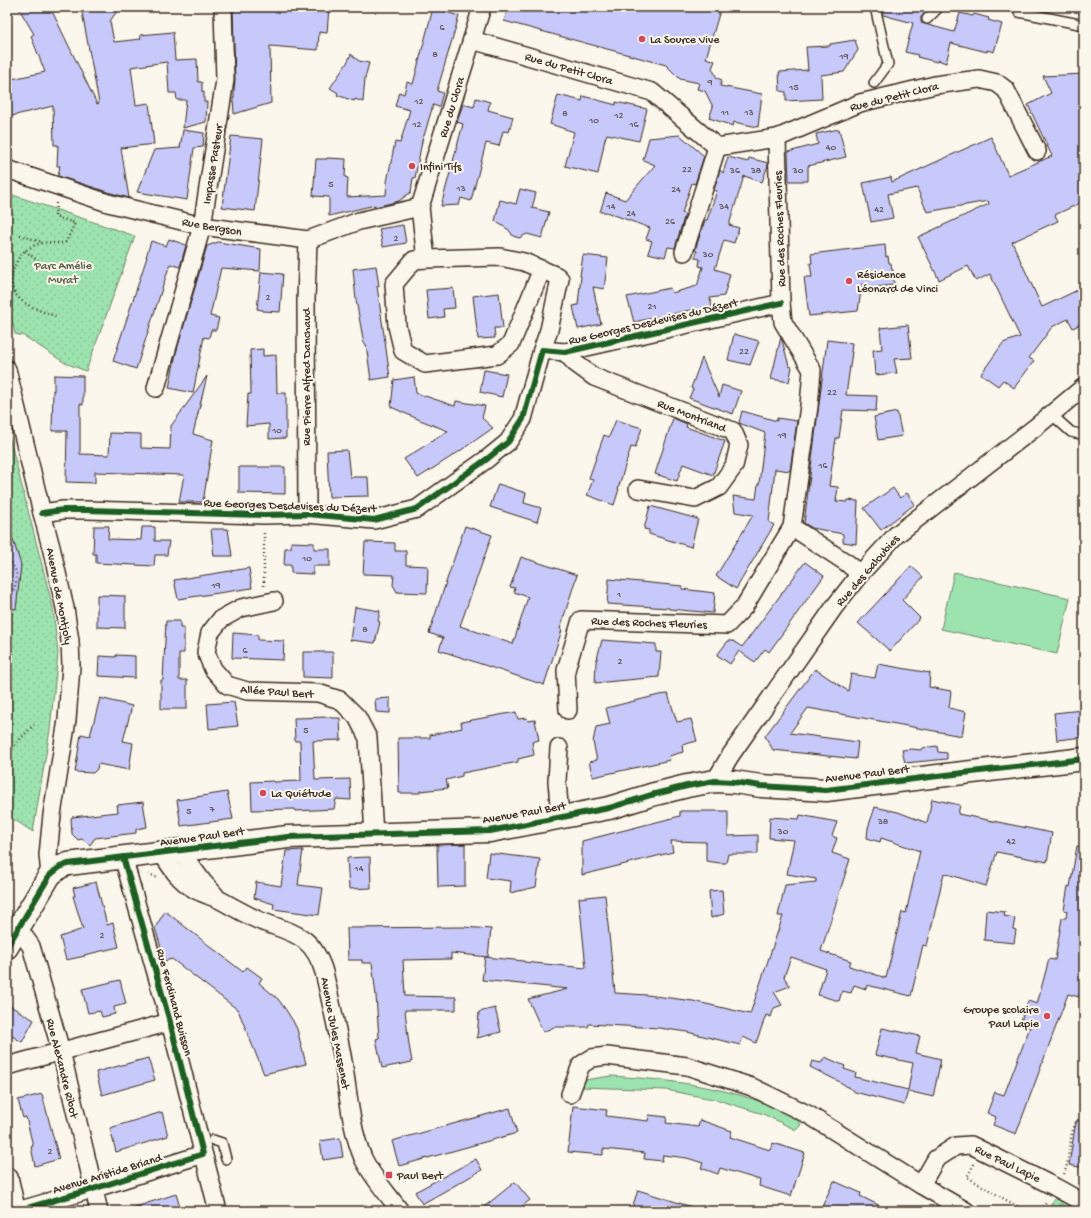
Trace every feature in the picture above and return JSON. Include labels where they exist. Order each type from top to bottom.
[{"type":"street","name":"Impasse Pasteur","points":[[156,388],[202,226],[225,80],[223,7]]},
{"type":"street","name":"Rue du Clora","points":[[420,207],[482,7]]},
{"type":"street","name":"Rue du Petit Clora","points":[[472,40],[652,92],[718,147],[777,138],[860,103],[935,85],[979,79],[997,83],[1006,90],[1037,152]]},
{"type":"street","name":"Rue des Roches Fleuries","points":[[568,710],[566,670],[582,620],[727,625],[744,607],[792,527],[809,406],[812,370],[782,322],[777,138]]},
{"type":"street","points":[[684,252],[718,147]]},
{"type":"street","name":"Rue Bergson","points":[[7,169],[108,203],[202,226],[308,240],[359,221],[420,207]]},
{"type":"street","points":[[420,207],[426,259]]},
{"type":"street","name":"Rue Pierre Alfred Danchaud","points":[[307,514],[306,300],[308,240]]},
{"type":"street","points":[[542,269],[511,344],[497,354],[425,364],[403,350],[397,326],[394,284],[414,260],[500,257],[524,262],[542,269],[560,279],[549,330],[542,350]]},
{"type":"street","name":"Rue Georges Desdevises du Dézert","points":[[42,513],[63,510],[79,510],[264,515],[307,514],[374,520],[417,509],[487,460],[508,442],[523,419],[542,350],[565,352],[781,303]]},
{"type":"street","name":"Rue Montriand","points":[[565,352],[575,363],[594,377],[733,431],[739,445],[734,466],[719,487],[695,499],[638,489]]},
{"type":"street","name":"Avenue de Montjoly","points":[[7,369],[12,411],[51,547],[65,608],[70,642],[71,666],[65,732],[52,815],[48,856],[50,875]]},
{"type":"street","name":"Rue des Galoubies","points":[[715,782],[730,756],[835,606],[860,574],[896,535],[1084,387]]},
{"type":"street","points":[[792,527],[847,563],[860,574]]},
{"type":"street","name":"Allée Paul Bert","points":[[269,602],[241,608],[221,619],[210,633],[206,652],[212,670],[227,685],[247,691],[318,693],[340,700],[357,717],[368,738],[374,834]]},
{"type":"street","points":[[559,748],[557,781],[560,817]]},
{"type":"street","name":"Avenue Paul Bert","points":[[12,937],[50,875],[68,864],[288,837],[490,831],[609,808],[651,794],[687,786],[715,782],[734,782],[761,786],[826,790],[1084,759]]},
{"type":"street","name":"Avenue Jules Massenet","points":[[171,852],[203,882],[220,901],[258,920],[289,931],[298,936],[315,950],[320,960],[341,1050],[352,1117],[358,1143],[363,1158],[370,1170],[400,1211]]},
{"type":"street","name":"Rue Ferdinand Buisson","points":[[122,857],[170,1022],[218,1211]]},
{"type":"street","name":"Rue Alexandre Ribot","points":[[12,937],[31,946],[60,1051],[99,1211]]},
{"type":"street","points":[[7,1066],[170,1022]]},
{"type":"street","points":[[570,1094],[581,1065],[592,1058],[607,1056],[687,1066],[752,1087],[795,1108],[818,1120],[921,1185],[966,1211]]},
{"type":"street","name":"Rue Paul Lapie","points":[[921,1185],[936,1159],[956,1146],[971,1145],[1054,1186],[1084,1203]]},
{"type":"street","name":"Avenue Aristide Briand","points":[[16,1211],[93,1189],[203,1154]]},
{"type":"street","points":[[7,1179],[16,1211]]},
{"type":"lane","points":[[874,83],[888,64],[875,7]]},
{"type":"lane","points":[[927,19],[939,7]]},
{"type":"lane","points":[[1020,7],[1019,12],[1084,25]]},
{"type":"lane","points":[[1051,414],[1071,432],[1084,436]]},
{"type":"lane","points":[[213,1140],[222,1143],[226,1159]]},
{"type":"path","points":[[20,235],[42,243],[61,244],[66,242],[75,223],[54,217],[58,187]]},
{"type":"path","points":[[42,243],[24,251],[15,264],[11,277],[14,293],[31,307],[58,317]]},
{"type":"path","points":[[24,251],[41,263]]},
{"type":"path","points":[[264,515],[269,602]]},
{"type":"path","points":[[7,561],[12,563],[17,575],[15,591],[7,605]]},
{"type":"path","points":[[7,755],[34,725]]},
{"type":"path","points":[[1079,1078],[1084,1079]]},
{"type":"path","points":[[1063,1176],[1067,1165],[1072,1132],[1077,1120],[1084,1120]]},
{"type":"path","points":[[972,1167],[967,1177],[1025,1211]]},
{"type":"path","points":[[1041,1211],[1049,1198]]},
{"type":"green space","name":"Parc Amélie Murat","points":[[7,193],[135,236],[86,371],[65,363],[24,336],[15,334],[7,299]]},
{"type":"green space","points":[[7,428],[53,608],[58,653],[50,730],[33,832],[7,815]]},
{"type":"green space","points":[[954,572],[1070,598],[1057,654],[941,629]]},
{"type":"green space","points":[[611,1076],[668,1081],[741,1095],[777,1107],[793,1116],[801,1125],[796,1130],[763,1114],[718,1100],[666,1090],[581,1087],[584,1080]]},
{"type":"green space","points":[[1057,1194],[1084,1211],[1048,1211]]},
{"type":"building","points":[[18,7],[50,7],[97,104],[99,103],[81,7],[120,7],[110,21],[114,42],[141,39],[140,35],[173,32],[175,60],[197,59],[198,82],[202,82],[204,102],[207,102],[206,122],[183,128],[186,100],[177,100],[176,93],[169,93],[167,62],[131,67],[136,105],[149,103],[154,144],[121,148],[129,198],[58,176],[60,166],[57,166],[58,145],[54,145],[53,106],[7,117],[7,80],[45,72],[31,36],[34,34]]},
{"type":"building","points":[[233,7],[329,7],[327,33],[319,32],[318,50],[270,46],[271,103],[234,114],[233,98],[235,80]]},
{"type":"building","name":"La Source Vive","points":[[508,7],[721,7],[706,58],[715,61],[712,68],[717,78],[722,80],[720,86],[762,94],[758,127],[734,122],[733,126],[709,118],[713,107],[705,91],[697,89],[699,83],[680,79],[666,65],[504,21]]},
{"type":"building","points":[[881,7],[926,7],[924,14],[921,17],[921,23],[954,32],[960,13],[973,16],[974,14],[989,18],[988,20],[1002,24],[994,52],[987,50],[987,52],[951,43],[946,63],[938,60],[937,62],[905,52],[913,23],[883,15]]},
{"type":"building","points":[[433,8],[459,16],[437,91],[443,93],[439,107],[433,105],[423,136],[411,192],[399,201],[329,216],[329,197],[313,196],[316,159],[346,159],[345,177],[348,178],[347,197],[386,195],[395,142],[400,143],[410,110],[395,106],[399,92],[404,94],[407,82],[413,84]]},
{"type":"building","points":[[855,40],[858,50],[844,72],[821,75],[822,99],[786,101],[786,92],[780,91],[779,72],[808,70],[806,47],[830,46],[830,44]]},
{"type":"building","points":[[351,54],[359,61],[369,63],[365,78],[363,102],[355,99],[354,101],[337,95],[338,93],[330,88],[347,63]]},
{"type":"building","points":[[1084,74],[1084,201],[1055,215],[1058,221],[1012,242],[1042,307],[1084,287],[1084,322],[1073,328],[1068,319],[1052,327],[1029,358],[1034,361],[1014,388],[1003,380],[998,386],[981,374],[1003,343],[1020,337],[990,274],[976,281],[968,266],[939,280],[918,237],[989,204],[988,201],[927,212],[917,188],[888,194],[893,218],[871,222],[863,183],[891,177],[892,182],[991,137],[1008,175],[1052,156],[1028,105],[1051,93],[1043,76]]},
{"type":"building","points":[[558,95],[582,101],[583,96],[616,105],[616,102],[647,109],[639,141],[607,134],[598,174],[565,166],[574,132],[550,124]]},
{"type":"building","points":[[476,98],[490,102],[488,110],[513,117],[509,132],[503,131],[499,146],[486,143],[471,201],[461,198],[459,205],[441,206],[463,124],[457,122],[463,104],[474,107]]},
{"type":"building","points":[[839,129],[846,157],[808,166],[808,181],[789,181],[788,152],[818,144],[816,134]]},
{"type":"building","points":[[183,130],[204,133],[203,147],[194,148],[187,200],[137,192],[154,150],[180,148]]},
{"type":"building","points":[[680,135],[704,156],[695,184],[692,183],[682,213],[685,214],[675,248],[668,247],[665,257],[648,253],[652,241],[646,239],[650,228],[606,212],[600,212],[606,193],[625,200],[655,165],[643,160],[649,138]]},
{"type":"building","points":[[231,136],[263,139],[255,211],[222,207]]},
{"type":"building","points":[[728,157],[748,162],[749,158],[768,163],[768,165],[762,182],[744,176],[729,225],[739,228],[734,243],[724,240],[715,269],[730,274],[724,296],[710,298],[712,307],[695,309],[634,322],[627,297],[670,288],[672,293],[697,286],[703,267],[699,266],[700,259],[695,258],[697,251],[695,250],[717,191],[714,190],[720,170],[723,173]]},
{"type":"building","points":[[520,189],[536,193],[532,208],[549,212],[542,238],[527,234],[519,238],[513,236],[509,230],[495,221],[500,200],[516,204]]},
{"type":"building","points":[[403,225],[406,243],[383,247],[379,229]]},
{"type":"building","points":[[169,239],[186,245],[180,267],[170,264],[136,369],[113,361],[151,241],[166,246]]},
{"type":"building","points":[[218,242],[261,249],[260,271],[221,268],[210,316],[219,318],[216,330],[211,330],[209,338],[204,337],[193,393],[169,388],[176,353],[207,246]]},
{"type":"building","name":"Résidence Léonard de Vinci","points":[[885,245],[886,257],[888,256],[889,263],[891,263],[893,270],[894,285],[867,288],[867,284],[862,284],[858,311],[809,316],[804,277],[812,277],[810,263],[812,263],[811,254]]},
{"type":"building","points":[[583,255],[608,258],[604,289],[593,287],[601,324],[578,329],[573,306],[578,305]]},
{"type":"building","points":[[376,266],[379,286],[377,286],[390,377],[371,380],[366,344],[364,344],[356,300],[353,269]]},
{"type":"building","points":[[261,272],[283,274],[280,312],[263,311],[257,309]]},
{"type":"building","points":[[453,288],[455,308],[443,309],[444,317],[429,319],[426,290]]},
{"type":"building","points":[[499,293],[503,328],[494,328],[495,338],[478,339],[473,296]]},
{"type":"building","points":[[908,325],[912,358],[894,359],[897,373],[875,375],[873,350],[882,349],[880,328]]},
{"type":"building","points":[[734,334],[759,341],[750,365],[728,360]]},
{"type":"building","points":[[781,337],[789,366],[792,367],[789,382],[771,379]]},
{"type":"building","points":[[827,340],[852,343],[846,395],[877,396],[876,411],[843,410],[839,438],[836,438],[829,486],[838,487],[836,501],[858,501],[856,544],[843,542],[843,534],[812,528],[804,523]]},
{"type":"building","points":[[263,349],[263,356],[276,355],[277,393],[286,393],[286,438],[269,439],[269,424],[246,426],[248,394],[251,394],[250,350]]},
{"type":"building","points":[[702,358],[719,397],[722,385],[741,391],[733,414],[689,398]]},
{"type":"building","points":[[484,370],[507,374],[502,397],[480,392]]},
{"type":"building","points":[[54,375],[83,376],[83,405],[80,404],[80,454],[109,455],[110,433],[141,434],[141,448],[170,449],[171,426],[207,376],[193,434],[213,440],[203,502],[179,502],[184,475],[95,472],[95,483],[66,482],[67,431],[52,431]]},
{"type":"building","points":[[414,377],[416,393],[455,406],[456,401],[485,406],[482,418],[493,428],[418,478],[404,459],[448,431],[391,407],[394,380]]},
{"type":"building","points":[[742,411],[777,421],[777,418],[797,421],[790,471],[775,469],[769,522],[774,525],[736,589],[716,576],[753,515],[735,512],[733,496],[756,499],[765,433],[739,423]]},
{"type":"building","points":[[897,412],[902,436],[878,440],[874,417]]},
{"type":"building","points":[[673,418],[687,424],[686,427],[725,441],[713,475],[683,464],[677,481],[655,474]]},
{"type":"building","points":[[616,420],[642,428],[635,448],[631,447],[614,505],[587,495],[593,480],[589,478],[604,435],[609,437]]},
{"type":"building","points":[[347,450],[350,477],[368,477],[369,496],[329,497],[327,451]]},
{"type":"building","points":[[239,467],[285,467],[285,494],[239,493]]},
{"type":"building","points":[[498,484],[526,493],[524,503],[541,508],[537,522],[490,507]]},
{"type":"building","points":[[893,488],[900,498],[907,493],[915,504],[881,530],[864,508]]},
{"type":"building","points":[[650,506],[698,519],[691,547],[649,534],[649,530],[644,529]]},
{"type":"building","points":[[94,526],[109,526],[108,539],[141,540],[142,527],[155,527],[155,541],[169,541],[167,555],[155,555],[154,566],[96,563],[96,554],[93,554]]},
{"type":"building","points":[[465,526],[492,535],[460,626],[513,644],[528,597],[514,592],[515,588],[510,587],[521,557],[577,575],[560,629],[562,630],[544,685],[439,650],[443,638],[429,633]]},
{"type":"building","points":[[211,529],[228,529],[232,556],[214,556]]},
{"type":"building","points":[[7,530],[10,530],[21,565],[16,609],[7,608]]},
{"type":"building","points":[[291,542],[314,543],[314,549],[330,549],[330,566],[313,566],[313,574],[291,573],[291,565],[284,565],[285,548],[291,548]]},
{"type":"building","points":[[365,542],[395,543],[395,551],[406,551],[406,565],[428,566],[427,593],[397,592],[393,585],[394,575],[363,574]]},
{"type":"building","points":[[805,562],[824,576],[769,652],[765,649],[755,662],[739,651],[730,664],[717,655],[728,641],[733,641],[742,647]]},
{"type":"building","points":[[911,566],[923,577],[902,600],[920,618],[890,651],[858,623]]},
{"type":"building","points":[[249,568],[252,588],[178,599],[174,580]]},
{"type":"building","points":[[609,579],[682,586],[682,589],[715,593],[713,613],[669,608],[607,604]]},
{"type":"building","points":[[97,595],[125,596],[125,628],[97,627]]},
{"type":"building","points":[[355,607],[380,611],[378,621],[380,622],[375,643],[350,640]]},
{"type":"building","points":[[166,621],[180,621],[180,628],[184,628],[184,653],[179,653],[179,680],[187,680],[187,709],[161,709],[161,680],[163,680]]},
{"type":"building","points":[[233,633],[258,635],[258,640],[284,641],[283,660],[232,658]]},
{"type":"building","points":[[602,640],[656,644],[656,652],[661,652],[659,677],[595,683],[596,662]]},
{"type":"building","points":[[303,652],[333,652],[333,678],[303,677]]},
{"type":"building","points":[[116,655],[135,656],[135,678],[98,676],[99,656],[116,657]]},
{"type":"building","points":[[878,664],[930,673],[929,687],[951,691],[949,708],[966,712],[962,736],[808,708],[790,733],[858,742],[856,759],[773,750],[765,736],[815,669],[848,691],[851,674],[875,678]]},
{"type":"building","points":[[668,694],[677,722],[691,719],[697,741],[682,745],[683,752],[669,756],[670,760],[593,777],[589,762],[597,760],[593,742],[596,727],[610,724],[606,708]]},
{"type":"building","points":[[100,698],[132,706],[123,741],[133,743],[129,770],[98,764],[97,769],[93,773],[75,772],[81,734],[90,736]]},
{"type":"building","points":[[390,698],[390,713],[376,712],[375,699]]},
{"type":"building","points":[[234,702],[238,726],[209,729],[207,704]]},
{"type":"building","points":[[1082,710],[1084,737],[1057,740],[1054,713]]},
{"type":"building","points":[[516,712],[518,719],[527,718],[528,721],[535,720],[539,740],[532,742],[534,755],[518,759],[518,762],[462,773],[462,776],[446,780],[448,788],[420,791],[420,793],[399,793],[398,738],[430,738],[430,735],[462,728],[461,722]]},
{"type":"building","points":[[294,718],[340,718],[341,740],[313,741],[315,780],[350,779],[351,800],[336,799],[334,809],[295,811],[294,809],[252,810],[251,782],[301,781],[300,741],[295,741]]},
{"type":"building","points":[[937,746],[938,752],[947,753],[947,759],[905,763],[902,750],[921,750],[922,748]]},
{"type":"building","points":[[227,792],[233,819],[181,826],[177,800]]},
{"type":"building","points":[[932,799],[960,805],[958,814],[1052,833],[1047,862],[997,852],[986,886],[944,873],[927,946],[923,945],[911,996],[867,985],[866,989],[854,985],[851,993],[842,991],[839,1001],[818,995],[826,969],[791,957],[784,977],[790,986],[774,992],[782,1005],[774,1008],[771,1017],[766,1015],[756,1043],[743,1037],[740,1045],[687,1032],[659,1028],[589,1024],[588,1027],[554,1027],[543,1032],[528,999],[568,989],[482,980],[485,957],[586,968],[579,898],[605,895],[615,993],[647,995],[693,1001],[750,1014],[783,916],[778,916],[785,885],[816,882],[816,879],[787,874],[794,840],[769,838],[770,817],[799,819],[800,815],[837,822],[832,836],[837,838],[832,853],[850,859],[821,951],[851,961],[849,966],[886,978],[902,912],[906,913],[920,851],[881,838],[880,842],[867,838],[868,828],[875,807],[898,812],[927,823]]},
{"type":"building","points":[[143,802],[147,827],[136,829],[136,833],[95,838],[90,845],[82,839],[78,840],[72,834],[72,817],[118,812],[117,805]]},
{"type":"building","points":[[680,811],[728,811],[728,836],[758,835],[758,854],[728,854],[726,863],[706,861],[706,842],[671,841],[673,852],[582,875],[582,841],[680,816]]},
{"type":"building","points":[[465,844],[465,886],[438,887],[437,845]]},
{"type":"building","points":[[1077,846],[1084,846],[1084,974],[1079,997],[1068,994],[1016,1134],[993,1125],[996,1117],[987,1113],[995,1092],[1004,1095],[1030,1027],[1020,1024],[1028,1001],[1037,1004],[1049,959],[1055,960],[1062,918],[1066,918],[1067,911],[1064,910],[1068,886],[1070,887]]},
{"type":"building","points":[[303,850],[298,885],[323,888],[319,915],[273,909],[274,904],[254,898],[256,882],[281,886],[286,851]]},
{"type":"building","points":[[489,853],[540,859],[536,887],[510,893],[511,881],[486,878]]},
{"type":"building","points":[[370,857],[371,888],[349,889],[347,858]]},
{"type":"building","points":[[96,882],[107,925],[113,923],[119,947],[66,960],[60,937],[83,929],[73,896],[75,896],[73,888]]},
{"type":"building","points":[[722,890],[724,914],[711,918],[709,891]]},
{"type":"building","points":[[986,910],[1005,912],[1004,916],[1015,918],[1013,929],[1016,930],[1014,943],[984,940]]},
{"type":"building","points":[[165,911],[243,972],[247,967],[262,978],[259,983],[278,999],[293,1021],[297,1029],[306,1064],[264,1074],[238,1010],[172,959],[165,961],[155,928]]},
{"type":"building","points":[[463,927],[491,929],[488,957],[451,953],[451,959],[403,960],[405,996],[456,997],[456,1010],[405,1010],[412,1062],[382,1068],[376,1039],[379,1038],[372,963],[362,963],[362,960],[348,960],[347,928]]},
{"type":"building","points":[[120,980],[126,1004],[114,1007],[115,1014],[102,1017],[100,1011],[88,1013],[82,989]]},
{"type":"building","points":[[7,1004],[34,1020],[22,1042],[7,1033]]},
{"type":"building","points":[[495,1008],[501,1032],[477,1038],[479,1012]]},
{"type":"building","points":[[882,1028],[920,1036],[916,1053],[941,1059],[933,1097],[908,1091],[904,1105],[855,1092],[840,1082],[810,1067],[812,1061],[821,1063],[825,1057],[845,1066],[844,1069],[856,1073],[855,1077],[908,1090],[913,1063],[875,1055]]},
{"type":"building","points":[[148,1058],[155,1080],[102,1095],[96,1072]]},
{"type":"building","points":[[42,1094],[59,1159],[35,1166],[31,1147],[33,1146],[26,1117],[23,1118],[18,1100]]},
{"type":"building","points":[[573,1106],[607,1110],[606,1116],[648,1121],[649,1115],[667,1117],[666,1123],[698,1127],[700,1120],[732,1131],[730,1137],[770,1150],[773,1143],[805,1153],[791,1196],[759,1186],[760,1180],[720,1168],[718,1174],[701,1168],[703,1163],[687,1158],[663,1155],[662,1161],[644,1159],[645,1153],[603,1149],[603,1155],[568,1152]]},
{"type":"building","points":[[510,1108],[517,1133],[399,1166],[392,1141]]},
{"type":"building","points":[[162,1112],[168,1136],[116,1152],[110,1128]]},
{"type":"building","points":[[1076,1121],[1084,1121],[1084,1168],[1069,1165]]},
{"type":"building","points":[[340,1138],[343,1157],[323,1160],[320,1141]]},
{"type":"building","points":[[476,1159],[482,1170],[422,1204],[415,1192]]},
{"type":"building","points":[[834,1181],[861,1193],[860,1196],[891,1211],[820,1211]]},
{"type":"building","points":[[515,1182],[530,1200],[516,1211],[479,1211]]},
{"type":"building","points":[[638,1190],[695,1208],[694,1211],[631,1211]]},
{"type":"building","points":[[176,1194],[181,1211],[133,1211],[132,1208]]},
{"type":"cycle path","points":[[42,513],[63,510],[87,510],[264,515],[307,514],[374,520],[417,509],[487,459],[508,442],[523,419],[542,350],[565,352],[781,303]]},
{"type":"cycle path","points":[[7,947],[50,875],[60,867],[68,864],[288,837],[490,831],[609,808],[651,795],[715,781],[761,786],[826,790],[1084,759]]},
{"type":"cycle path","points":[[17,1211],[93,1189],[203,1154],[170,1022],[123,857]]},
{"type":"place","name":"La Source Vive","points":[[642,39]]},
{"type":"place","name":"Infini'Tifs","points":[[412,166]]},
{"type":"place","name":"Résidence Léonard de Vinci","points":[[849,281]]},
{"type":"place","name":"La Quiétude","points":[[263,793]]},
{"type":"place","name":"Groupe scolaire Paul Lapie","points":[[1047,1016]]},
{"type":"place","name":"Paul Bert","points":[[389,1175]]}]
